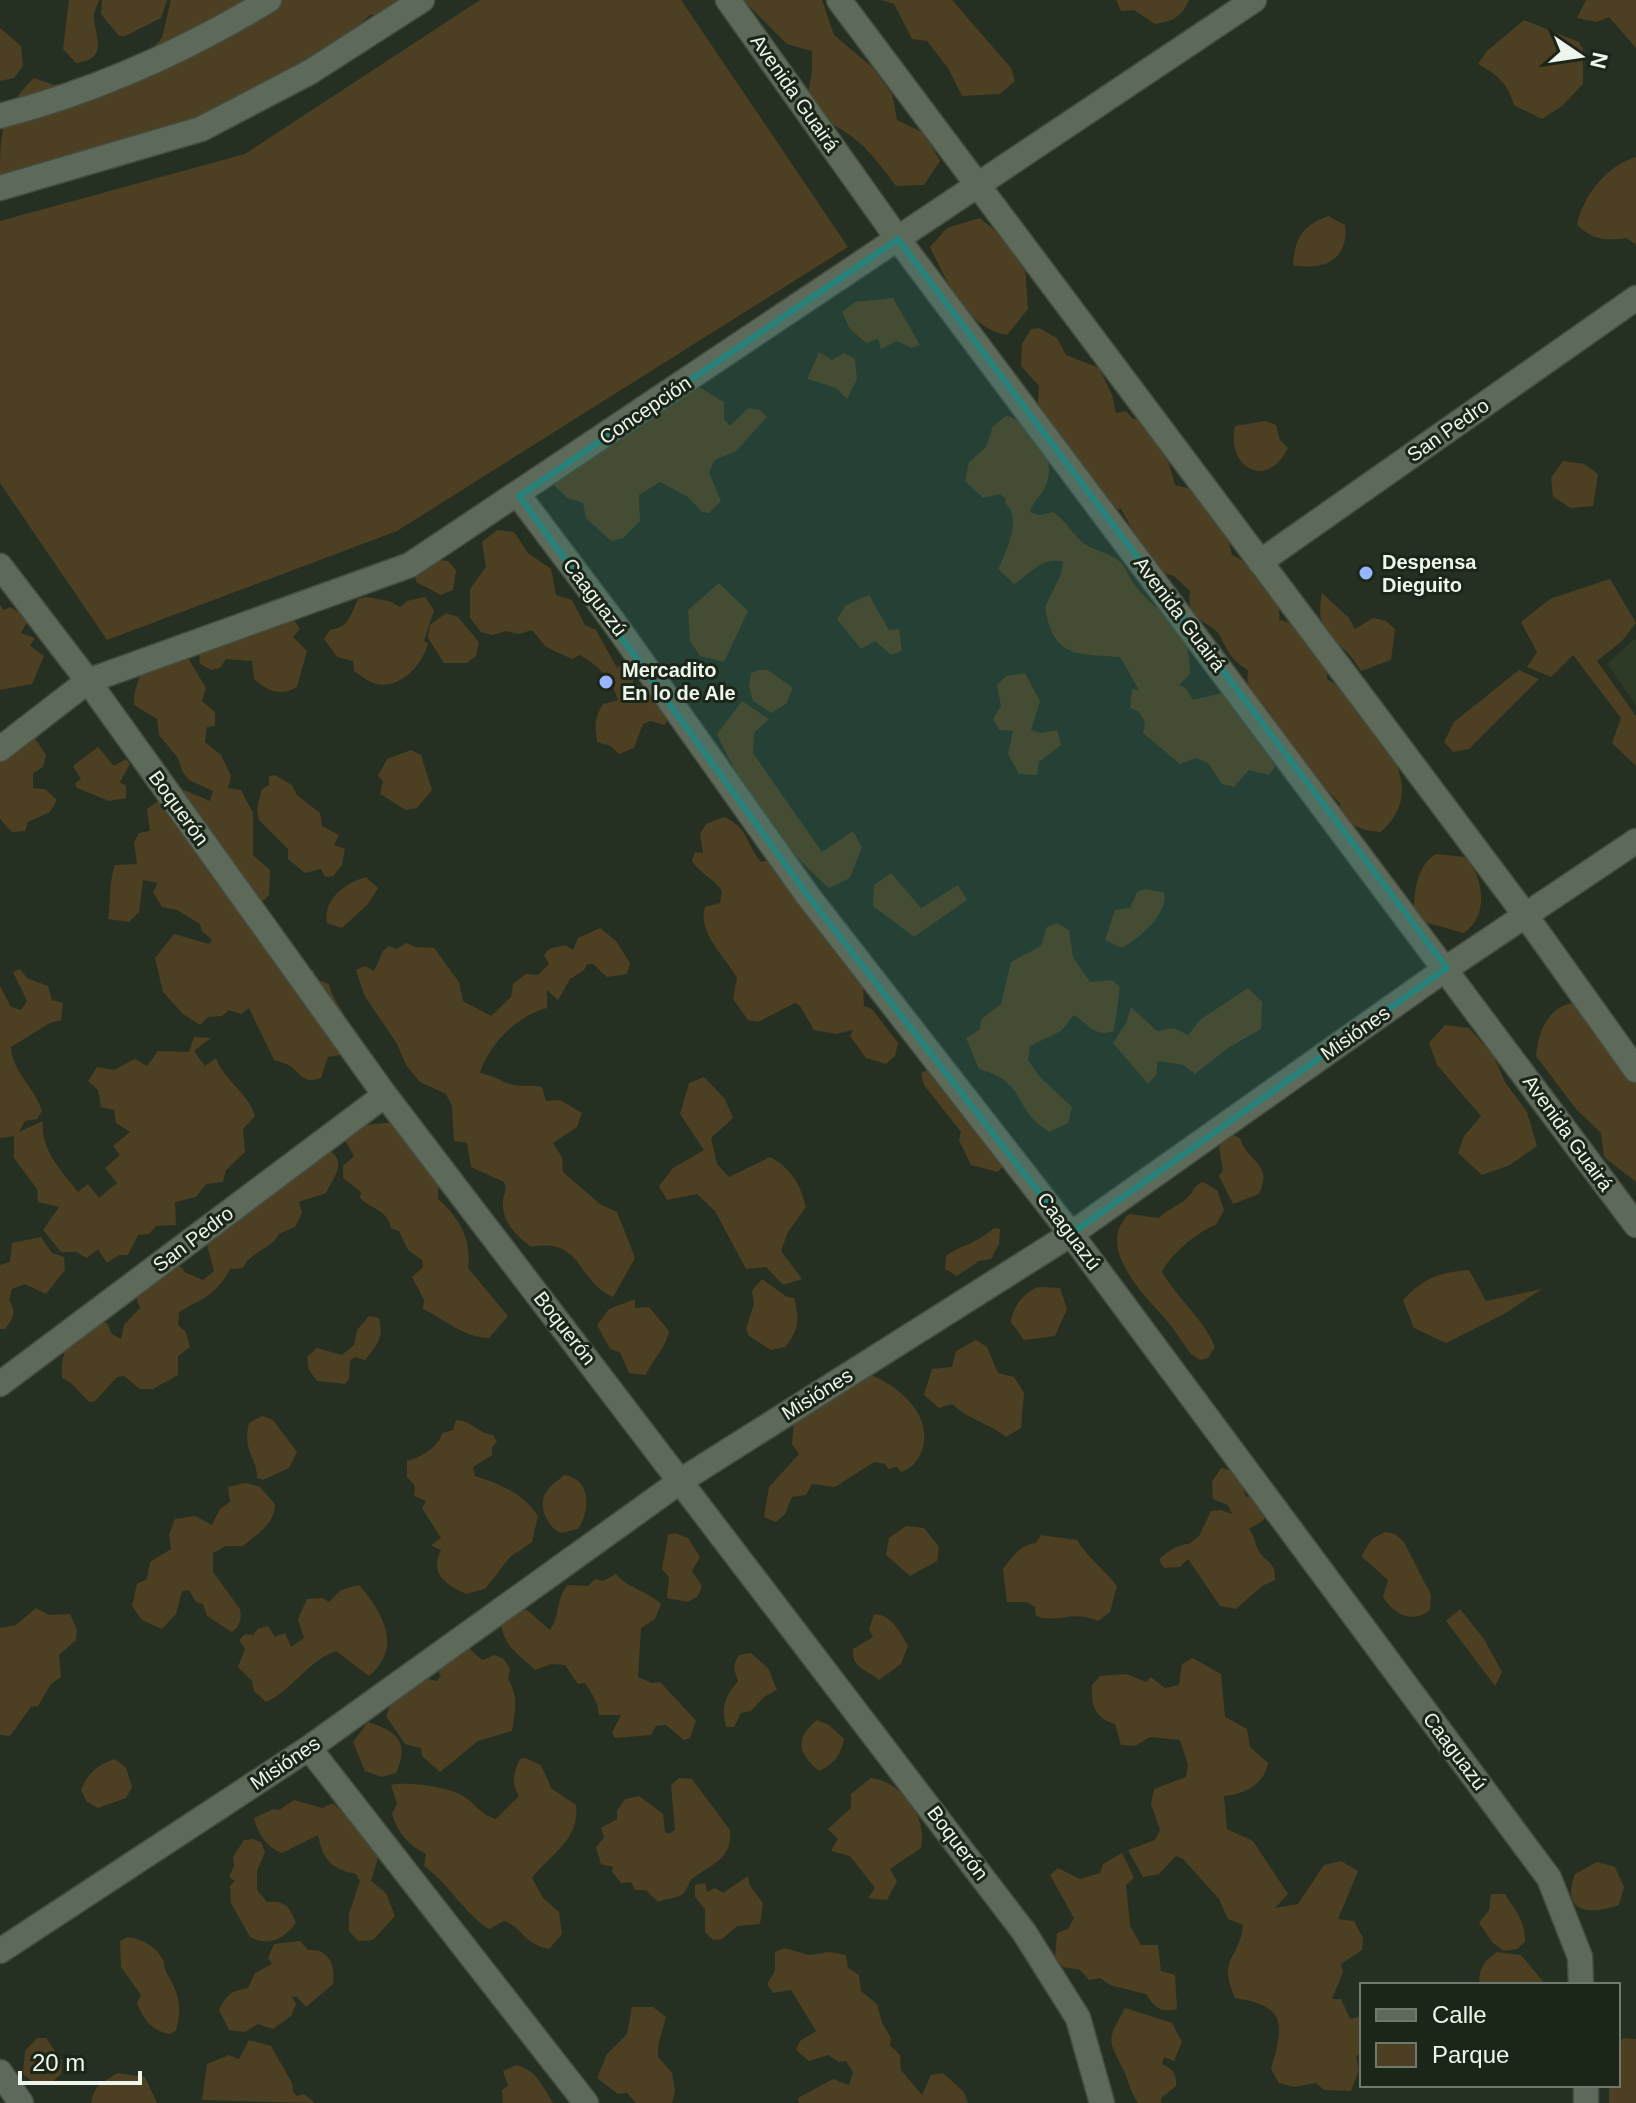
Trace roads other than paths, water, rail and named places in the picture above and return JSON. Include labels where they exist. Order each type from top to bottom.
[{"type":"street","points":[[0,116],[49,103],[141,68],[206,39],[269,0]]},
{"type":"street","points":[[0,188],[201,129],[310,72],[422,0]]},
{"type":"street","name":"Avenida Guairá","points":[[728,0],[898,239],[1447,968],[1636,1225]]},
{"type":"street","points":[[839,0],[1526,916],[1636,1070]]},
{"type":"street","name":"Concepción","points":[[0,749],[88,681],[410,565],[519,496],[1254,0]]},
{"type":"street","name":"San Pedro","points":[[1260,562],[1636,298]]},
{"type":"street","name":"Caaguazú","points":[[519,496],[613,621],[808,896],[1071,1234],[1549,1878],[1580,1957],[1581,1983]]},
{"type":"street","name":"Boquerón","points":[[0,566],[88,681],[385,1095],[682,1480],[1024,1932],[1078,2018],[1102,2103]]},
{"type":"street","name":"Misiónes","points":[[0,1951],[309,1748],[682,1480],[1071,1234],[1447,968],[1636,841]]},
{"type":"street","name":"San Pedro","points":[[0,1384],[385,1095]]},
{"type":"street","points":[[309,1748],[586,2103]]},
{"type":"street","points":[[0,2072],[21,2103]]},
{"type":"place","name":"Despensa Dieguito","points":[[1366,573]]},
{"type":"place","name":"Mercadito En lo de Ale","points":[[606,682]]}]
